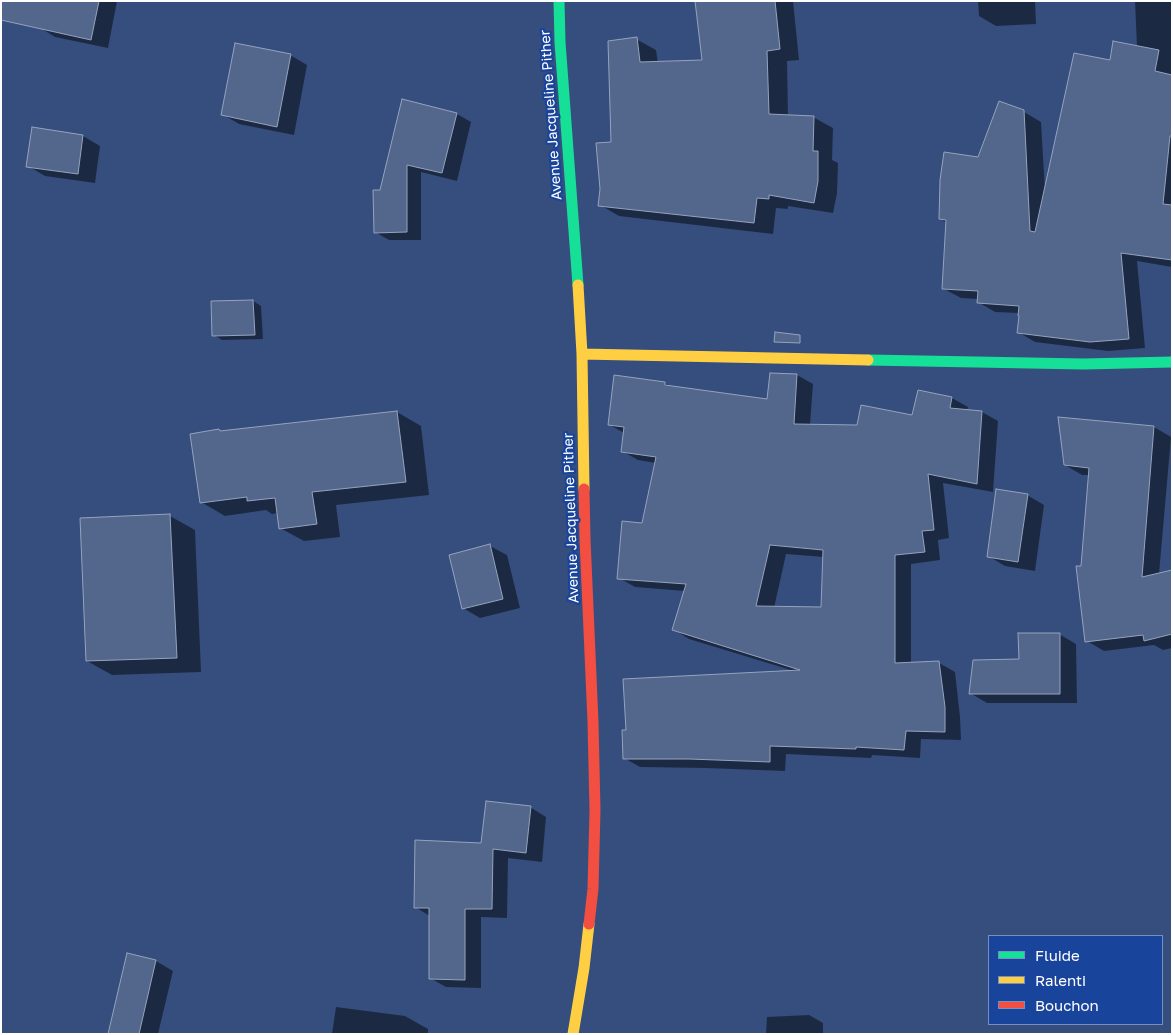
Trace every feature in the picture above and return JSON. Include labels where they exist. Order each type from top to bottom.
[{"type":"street","name":"Avenue Jacqueline Pither","points":[[559,1],[582,354],[585,539],[595,810],[593,889],[574,1034]]},
{"type":"street","points":[[582,354],[1084,364],[1172,362]]},
{"type":"building","points":[[1,1],[99,1],[91,40],[1,20]]},
{"type":"building","points":[[695,1],[775,1],[780,49],[767,51],[769,114],[814,116],[813,151],[818,151],[818,181],[814,203],[769,195],[769,199],[757,198],[754,223],[598,206],[600,189],[596,143],[611,142],[608,41],[637,37],[640,62],[702,60]]},
{"type":"building","points":[[1113,41],[1159,50],[1155,71],[1172,75],[1172,136],[1170,136],[1163,204],[1172,205],[1172,260],[1121,253],[1129,339],[1090,342],[1017,333],[1019,306],[977,303],[978,291],[942,289],[946,220],[939,219],[940,180],[944,152],[978,157],[999,101],[1024,110],[1030,231],[1035,232],[1074,53],[1110,60]]},
{"type":"building","points":[[235,43],[291,54],[277,127],[221,115]]},
{"type":"building","points":[[402,99],[457,113],[442,173],[407,165],[407,232],[374,233],[373,190],[380,190]]},
{"type":"building","points":[[32,127],[83,135],[78,174],[26,167]]},
{"type":"building","points":[[253,300],[255,335],[212,336],[211,301]]},
{"type":"building","points":[[775,332],[800,335],[800,343],[774,342]]},
{"type":"building","points":[[770,373],[797,374],[794,424],[857,425],[861,405],[912,415],[918,390],[952,397],[950,408],[982,411],[977,484],[928,474],[934,530],[922,531],[925,552],[895,555],[895,663],[939,661],[945,707],[945,732],[906,731],[904,750],[856,747],[856,749],[770,746],[770,762],[623,759],[622,730],[626,730],[623,679],[800,670],[672,630],[686,584],[617,579],[622,521],[642,523],[656,457],[621,452],[624,427],[608,425],[614,375],[665,382],[665,385],[767,399]],"holes":[[[770,545],[823,550],[821,607],[756,606]]]},
{"type":"building","points":[[397,411],[406,482],[312,492],[317,524],[279,529],[275,498],[247,501],[247,497],[200,503],[190,434],[219,429],[220,431]]},
{"type":"building","points":[[1058,417],[1154,426],[1142,577],[1172,570],[1172,634],[1144,641],[1143,635],[1085,642],[1076,566],[1081,566],[1089,468],[1064,465]]},
{"type":"building","points":[[996,489],[1028,494],[1018,562],[987,557]]},
{"type":"building","points":[[170,514],[177,658],[86,661],[80,518]]},
{"type":"building","points":[[490,544],[503,599],[462,609],[449,555]]},
{"type":"building","points":[[1018,633],[1060,633],[1060,694],[969,694],[973,660],[1019,659]]},
{"type":"building","points":[[486,801],[531,806],[526,853],[493,849],[492,909],[465,909],[465,980],[429,979],[429,908],[414,908],[415,840],[481,843]]},
{"type":"building","points":[[127,953],[156,960],[139,1034],[108,1034]]},
{"type":"traffic: fast","points":[[559,1],[560,42],[578,285]]},
{"type":"traffic: fast","points":[[868,360],[1084,364],[1172,362]]},
{"type":"traffic: slow","points":[[578,285],[582,354],[584,489]]},
{"type":"traffic: slow","points":[[582,354],[868,360]]},
{"type":"traffic: slow","points":[[573,1034],[589,924]]},
{"type":"traffic: jam","points":[[584,489],[595,810],[593,889],[589,924]]}]
